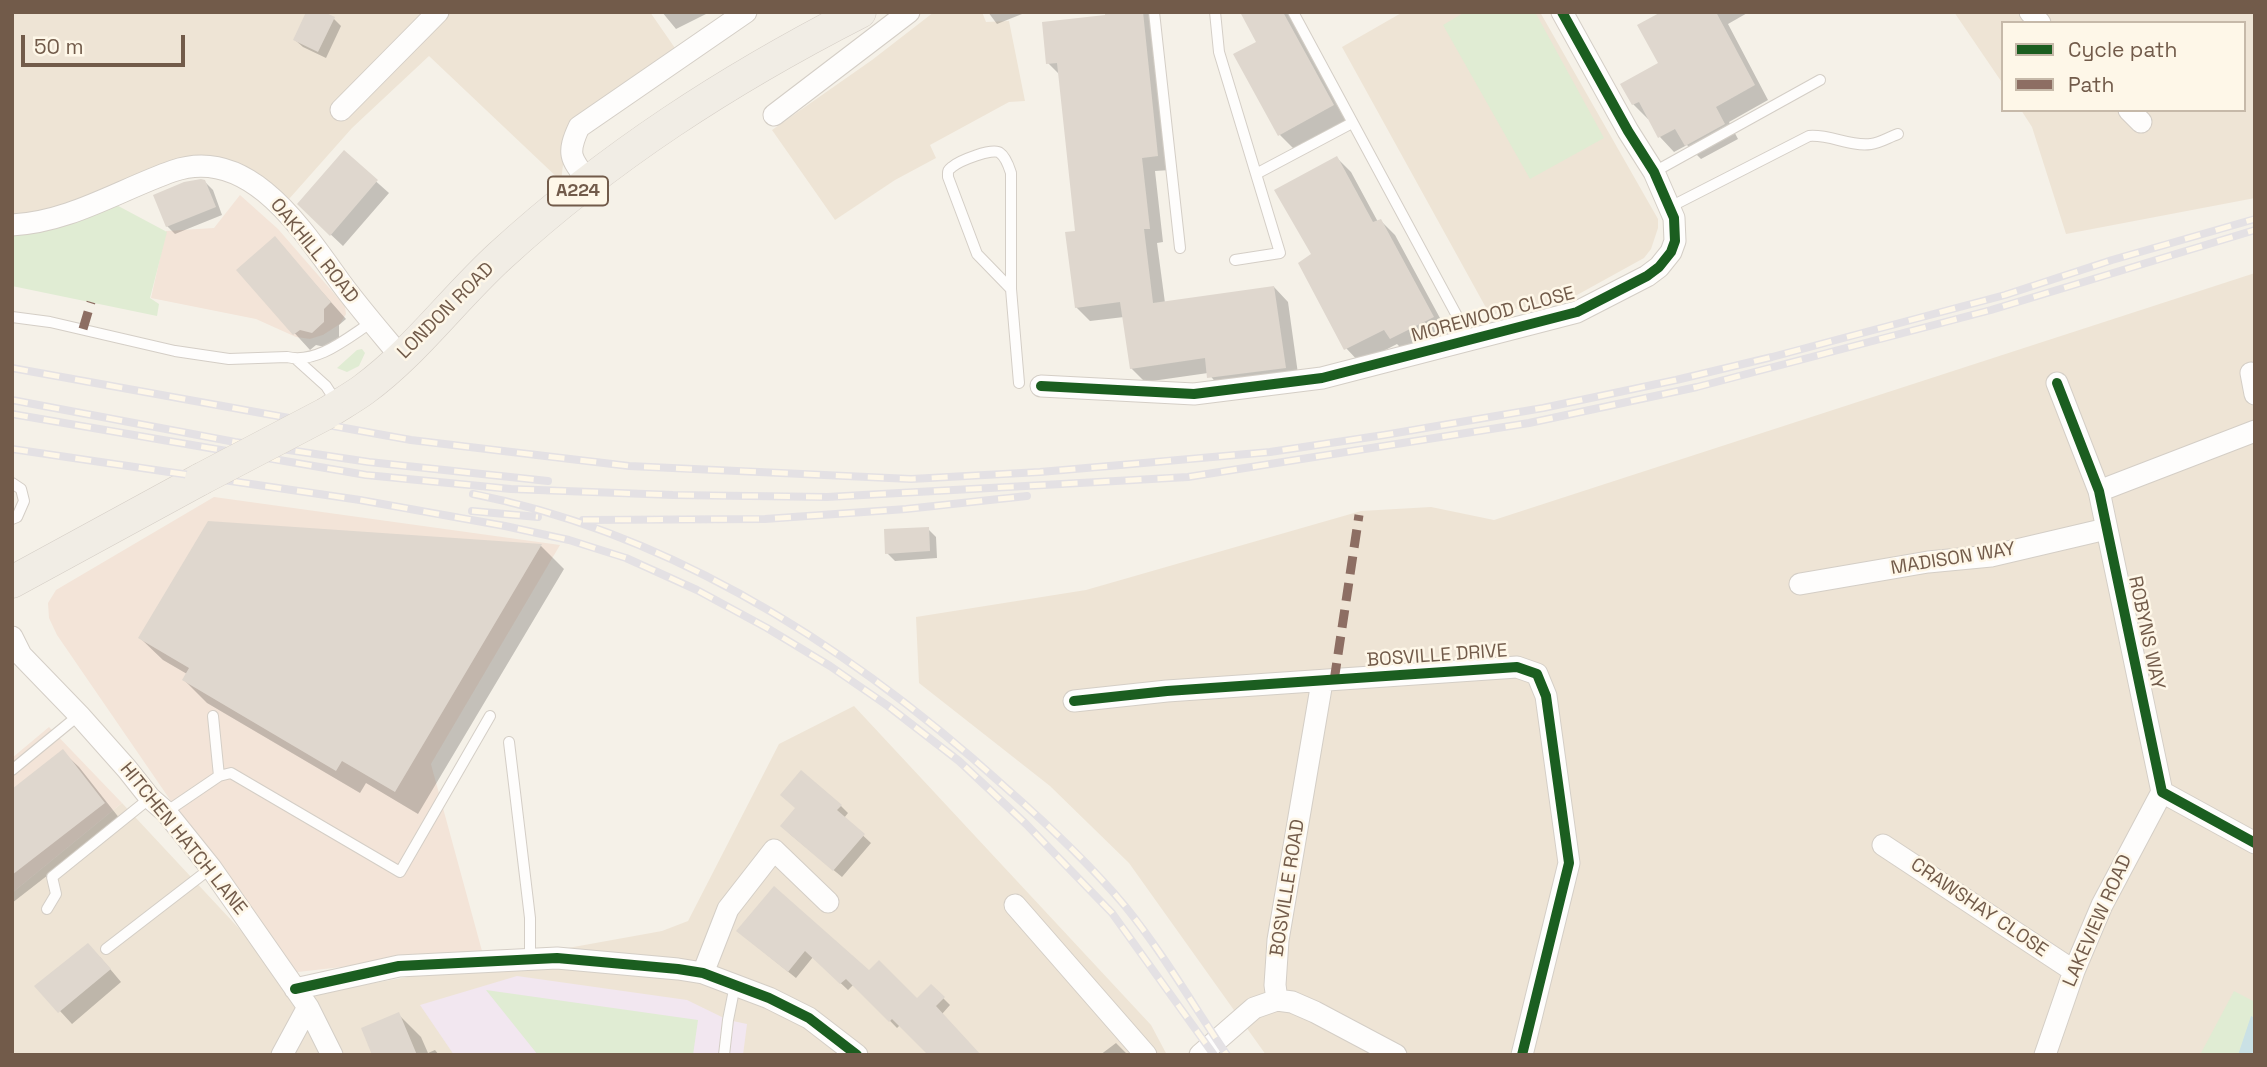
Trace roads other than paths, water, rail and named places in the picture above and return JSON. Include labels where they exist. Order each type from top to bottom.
[{"type":"main road","name":"LONDON ROAD","points":[[12,582],[364,390],[401,357],[501,256],[650,134],[847,15]]},
{"type":"street","points":[[341,110],[438,12]]},
{"type":"street","points":[[589,182],[573,162],[571,144],[579,127],[746,12]]},
{"type":"street","points":[[774,115],[909,12]]},
{"type":"street","name":"MOREWOOD CLOSE","points":[[1041,386],[1194,394],[1321,378],[1577,312],[1647,276],[1665,260],[1675,241],[1674,218],[1654,172],[1628,131],[1562,12]]},
{"type":"street","name":"OAKHILL ROAD","points":[[12,225],[38,223],[107,200],[175,170],[205,166],[229,170],[271,196],[305,234],[401,357]]},
{"type":"street","name":"ROBYNS WAY","points":[[2057,383],[2099,491],[2162,792]]},
{"type":"street","points":[[2099,491],[2255,431]]},
{"type":"street","name":"MADISON WAY","points":[[1800,584],[1928,562],[1991,556],[2106,529]]},
{"type":"street","name":"HITCHEN HATCH LANE","points":[[12,637],[22,655],[127,769],[211,868],[308,1007],[332,1055]]},
{"type":"street","name":"BOSVILLE DRIVE","points":[[1074,701],[1167,691],[1517,667],[1537,674],[1546,696],[1569,863],[1522,1055]]},
{"type":"street","name":"BOSVILLE ROAD","points":[[1277,999],[1275,985],[1278,940],[1322,682]]},
{"type":"street","points":[[2162,792],[2255,843]]},
{"type":"street","name":"LAKEVIEW ROAD","points":[[2045,1055],[2074,971],[2102,905],[2162,792]]},
{"type":"street","name":"CRAWSHAY CLOSE","points":[[1883,845],[2074,971]]},
{"type":"street","points":[[703,973],[728,909],[774,849],[828,902]]},
{"type":"street","points":[[1015,905],[1146,1055]]},
{"type":"street","points":[[295,989],[399,966],[557,958],[703,973],[809,1018],[858,1055]]},
{"type":"street","points":[[1200,1055],[1254,1007],[1277,999],[1315,1012],[1395,1055]]},
{"type":"street","points":[[282,1055],[308,1007]]},
{"type":"lane","points":[[1154,12],[1180,248]]},
{"type":"lane","points":[[1215,12],[1219,52],[1280,253],[1235,260]]},
{"type":"lane","points":[[1293,12],[1470,340]]},
{"type":"lane","points":[[1654,172],[1819,79]]},
{"type":"lane","points":[[1256,174],[1352,123]]},
{"type":"lane","points":[[1670,207],[1809,136],[1820,135],[1845,142],[1873,144],[1898,134]]},
{"type":"lane","points":[[1011,289],[977,254],[948,177],[948,171],[954,165],[992,150],[1000,152],[1011,173],[1011,289],[1019,383]]},
{"type":"lane","points":[[12,317],[61,324],[175,351],[229,359],[287,356],[296,359],[326,386],[333,409]]},
{"type":"lane","points":[[296,359],[325,352],[372,322]]},
{"type":"lane","points":[[12,484],[21,489],[24,501],[17,517],[12,519]]},
{"type":"lane","points":[[12,770],[79,715]]},
{"type":"lane","points":[[213,716],[219,776]]},
{"type":"lane","points":[[166,813],[219,776],[231,773],[400,872],[490,716]]},
{"type":"lane","points":[[509,742],[530,918],[530,960]]},
{"type":"lane","points":[[47,909],[56,894],[52,877],[150,798]]},
{"type":"lane","points":[[106,949],[211,868]]},
{"type":"lane","points":[[724,1055],[735,985]]},
{"type":"water","points":[[2251,1016],[2255,1018],[2255,1055],[2238,1055]]},
{"type":"railway","points":[[12,368],[411,440],[629,466],[911,479],[1040,472],[1270,452],[1543,408],[1772,357],[2005,295],[2112,260],[2255,219]]},
{"type":"railway","points":[[12,414],[366,475],[511,489],[827,497],[1188,477],[1529,423],[1697,387],[1991,310],[2255,230]]},
{"type":"railway","points":[[12,400],[235,442],[369,462],[548,481]]},
{"type":"railway","points":[[12,449],[360,500],[505,526],[569,540],[626,558],[697,590],[830,666],[888,706],[959,761],[1026,824],[1112,913],[1214,1055]]},
{"type":"railway","points":[[473,494],[548,512],[620,537],[690,568],[758,604],[887,689],[1005,787],[1097,874],[1152,942],[1227,1055]]},
{"type":"railway","points":[[583,520],[765,519],[906,509],[1027,496]]},
{"type":"railway","points":[[472,511],[538,517]]}]
